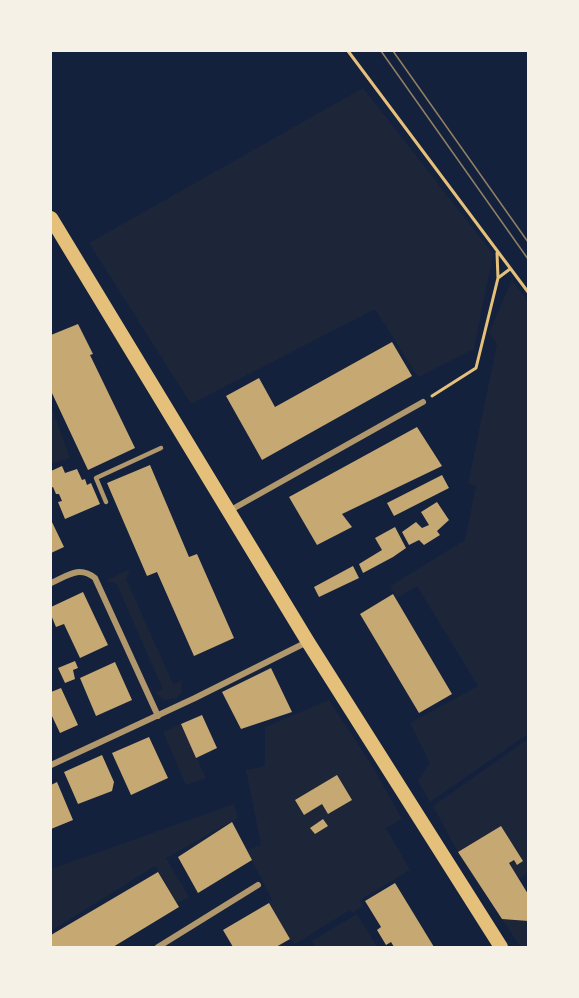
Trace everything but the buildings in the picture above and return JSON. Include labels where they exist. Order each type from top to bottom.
[{"type":"main road","points":[[51,218],[308,642],[501,947]]},
{"type":"street","points":[[230,511],[423,402]]},
{"type":"street","points":[[51,583],[79,571],[87,572],[94,578],[158,716]]},
{"type":"street","points":[[51,765],[158,716],[308,642]]},
{"type":"street","points":[[158,947],[258,885]]},
{"type":"lane","points":[[106,502],[96,478],[161,448]]},
{"type":"path","points":[[348,51],[528,292]]},
{"type":"path","points":[[423,402],[476,368],[498,278],[497,251]]},
{"type":"path","points":[[498,278],[510,269]]},
{"type":"shaded area","points":[[363,88],[493,254],[474,349],[418,377],[375,309],[191,404],[89,243]]},
{"type":"shaded area","points":[[512,280],[528,302],[528,734],[430,802],[418,781],[430,763],[410,723],[478,686],[417,586],[397,598],[390,586],[465,540],[476,486],[468,484],[497,344],[489,333]]},
{"type":"shaded area","points":[[51,406],[70,458],[51,464]]},
{"type":"shaded area","points":[[130,569],[126,579],[173,684],[182,681],[181,693],[177,698],[165,700],[155,693],[163,689],[116,583],[106,581]]},
{"type":"shaded area","points":[[329,700],[373,767],[402,819],[386,828],[410,870],[360,900],[363,906],[352,913],[350,910],[295,944],[269,903],[272,899],[246,850],[261,845],[246,770],[265,766],[265,727]]},
{"type":"shaded area","points":[[181,724],[206,778],[186,785],[163,732]]},
{"type":"shaded area","points":[[528,739],[528,872],[519,879],[509,863],[514,860],[517,865],[523,861],[501,826],[458,852],[433,806]]},
{"type":"shaded area","points":[[234,804],[238,818],[166,858],[189,897],[177,903],[155,866],[51,931],[51,869]]},
{"type":"shaded area","points":[[357,914],[377,947],[315,947],[312,941]]},
{"type":"shaded area","points":[[502,919],[528,921],[528,947],[520,946]]},
{"type":"tram line","points":[[381,51],[528,259]]},
{"type":"tram line","points":[[393,51],[528,242]]}]
